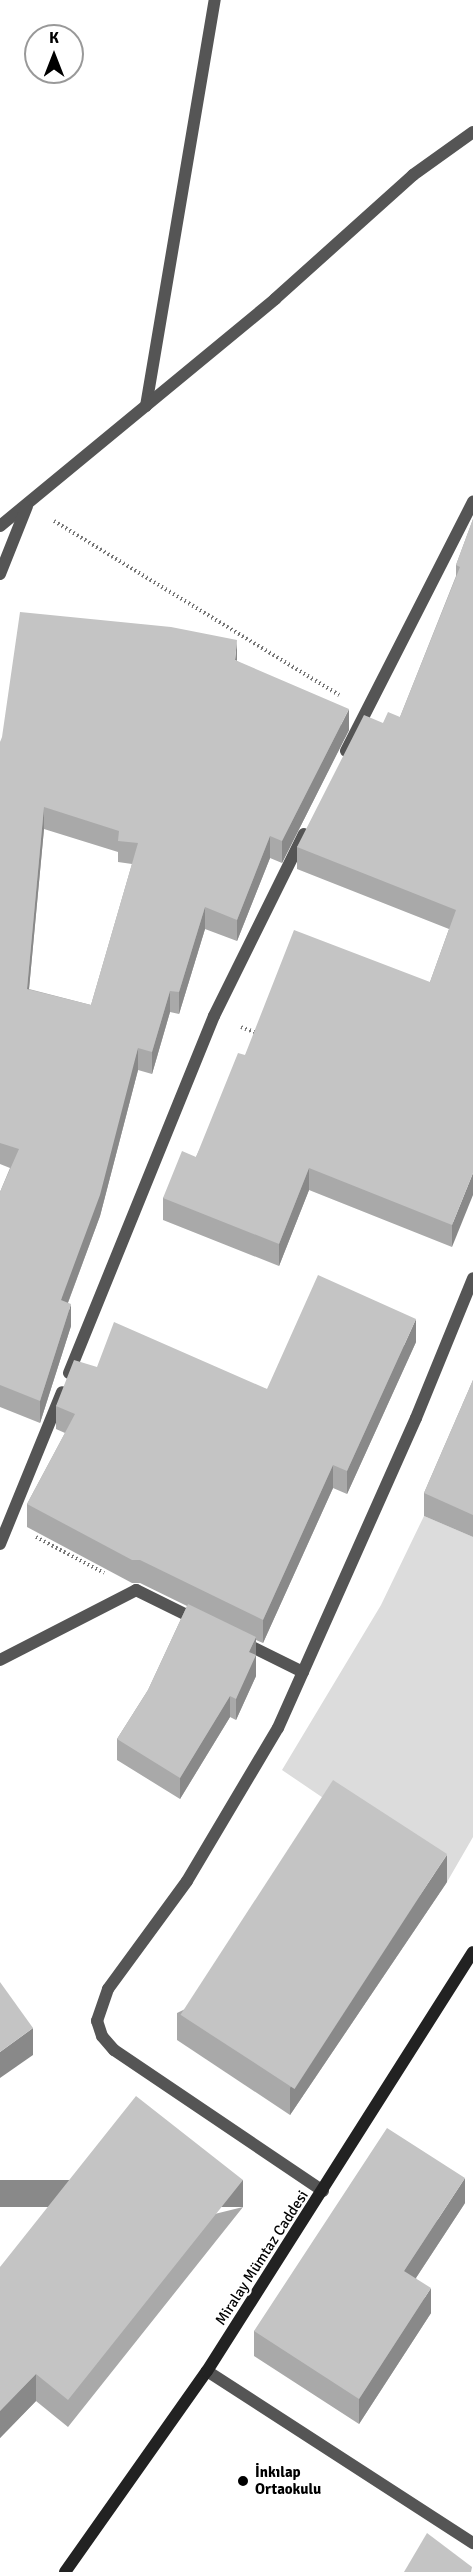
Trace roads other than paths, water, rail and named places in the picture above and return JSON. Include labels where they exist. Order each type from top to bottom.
[{"type":"main road","name":"Miralay Mümtaz Caddesi","points":[[65,2572],[207,2371],[473,1952]]},
{"type":"street","points":[[146,406],[215,0]]},
{"type":"street","points":[[0,526],[275,299],[413,175],[473,132]]},
{"type":"street","points":[[339,764],[473,502]]},
{"type":"street","points":[[0,574],[28,505]]},
{"type":"street","points":[[0,1544],[214,1016],[308,827]]},
{"type":"street","points":[[323,2191],[114,2050],[102,2036],[97,2021],[108,1989],[187,1881],[244,1791],[303,1672],[473,1278]]},
{"type":"street","points":[[0,1660],[136,1590],[209,1626]]},
{"type":"street","points":[[230,1636],[303,1672]]},
{"type":"street","points":[[207,2371],[473,2543]]},
{"type":"place","name":"İnkılap Ortaokulu","points":[[243,2481]]}]
